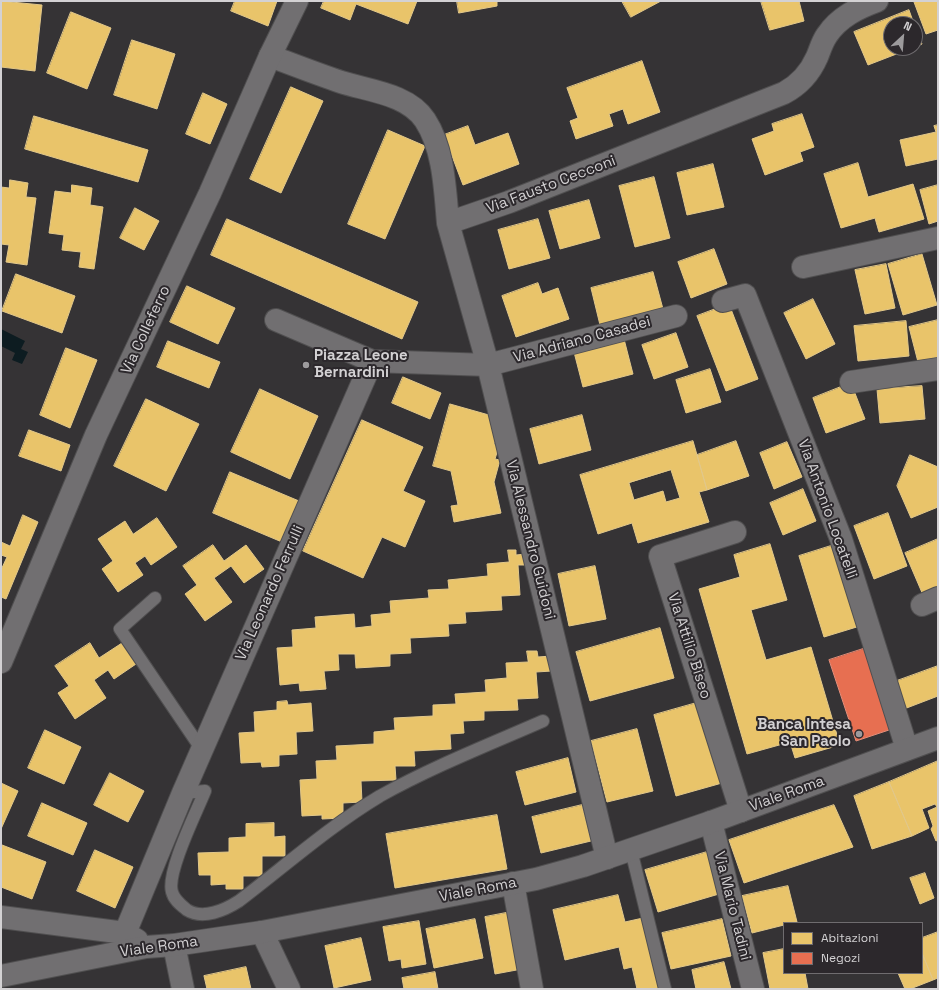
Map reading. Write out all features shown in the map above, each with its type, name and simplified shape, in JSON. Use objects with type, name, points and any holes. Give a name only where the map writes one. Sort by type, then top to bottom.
[{"type":"street","name":"Via Colleferro","points":[[1,662],[96,435],[210,193],[270,56],[297,1]]},
{"type":"street","name":"Via Fausto Cecconi","points":[[448,223],[509,202],[779,96],[802,80],[814,62],[826,36],[843,18],[856,10],[877,1]]},
{"type":"street","points":[[270,56],[342,83],[392,97],[407,104],[419,113],[428,126],[438,150],[444,181],[448,223]]},
{"type":"street","name":"Via Alessandro Guidoni","points":[[448,223],[488,365],[606,858]]},
{"type":"street","points":[[803,267],[938,238]]},
{"type":"street","name":"Via Antonio Locatelli","points":[[723,301],[745,294],[841,539],[907,749]]},
{"type":"street","name":"Via Adriano Casadei","points":[[488,365],[676,316]]},
{"type":"street","points":[[276,320],[372,361],[488,365]]},
{"type":"street","name":"Via Leonardo Ferrulli","points":[[125,932],[183,792],[372,361]]},
{"type":"street","points":[[851,382],[938,369]]},
{"type":"street","name":"Via Attilio Biseo","points":[[734,532],[660,556],[741,811]]},
{"type":"street","name":"Viale Roma","points":[[1,976],[146,946],[174,945],[262,932],[513,883],[575,868],[711,822],[938,738]]},
{"type":"street","name":"Via Mario Tadini","points":[[711,822],[753,989]]},
{"type":"street","points":[[513,883],[532,989]]},
{"type":"street","points":[[1,917],[125,932],[146,946]]},
{"type":"street","points":[[262,932],[289,989]]},
{"type":"street","points":[[174,945],[183,989]]},
{"type":"lane","points":[[155,598],[120,629],[202,750]]},
{"type":"lane","points":[[183,792],[205,791],[175,865],[171,879],[172,892],[178,903],[189,911],[203,914],[215,912],[227,908],[239,901],[347,817],[379,797],[409,781],[543,721]]},
{"type":"lane","points":[[630,850],[665,989]]},
{"type":"shaded area","points":[[1,329],[25,341],[21,349],[28,352],[22,364],[12,360],[15,353],[1,346]]},
{"type":"building: Abitazioni","points":[[1,1],[42,5],[35,71],[1,67]]},
{"type":"building: Abitazioni","points":[[235,1],[277,1],[268,26],[231,11]]},
{"type":"building: Abitazioni","points":[[324,1],[417,1],[408,24],[356,4],[350,20],[321,8]]},
{"type":"building: Abitazioni","points":[[457,1],[497,1],[497,6],[459,13]]},
{"type":"building: Abitazioni","points":[[622,1],[661,1],[631,17]]},
{"type":"building: Abitazioni","points":[[761,1],[799,1],[804,21],[770,30]]},
{"type":"building: Abitazioni","points":[[938,1],[938,30],[926,34],[923,26],[923,16],[919,16],[914,2]]},
{"type":"building: Abitazioni","points":[[909,10],[911,16],[894,16]]},
{"type":"building: Abitazioni","points":[[71,12],[111,28],[87,89],[47,73]]},
{"type":"building: Abitazioni","points":[[883,20],[883,56],[891,56],[868,65],[854,32]]},
{"type":"building: Abitazioni","points":[[132,40],[175,54],[157,109],[114,95]]},
{"type":"building: Abitazioni","points":[[642,61],[660,112],[628,124],[623,109],[609,114],[613,126],[576,139],[570,121],[578,118],[567,88]]},
{"type":"building: Abitazioni","points":[[291,87],[323,101],[281,193],[250,179]]},
{"type":"building: Abitazioni","points":[[203,93],[227,104],[210,144],[186,134]]},
{"type":"building: Abitazioni","points":[[802,114],[814,147],[800,152],[803,161],[765,175],[752,139],[774,131],[772,124]]},
{"type":"building: Abitazioni","points":[[34,116],[148,150],[138,182],[25,149]]},
{"type":"building: Abitazioni","points":[[938,125],[938,159],[906,166],[900,140],[936,132],[934,126]]},
{"type":"building: Abitazioni","points":[[468,126],[475,145],[508,133],[519,164],[463,185],[444,135]]},
{"type":"building: Abitazioni","points":[[388,130],[425,146],[385,239],[348,224]]},
{"type":"building: Abitazioni","points":[[858,163],[868,197],[913,184],[924,219],[879,232],[875,218],[841,228],[824,174]]},
{"type":"building: Abitazioni","points":[[713,164],[724,207],[687,215],[677,173]]},
{"type":"building: Abitazioni","points":[[654,177],[670,238],[635,247],[619,186]]},
{"type":"building: Abitazioni","points":[[10,180],[28,183],[26,197],[36,198],[27,265],[6,262],[9,245],[1,244],[1,187],[9,188]]},
{"type":"building: Abitazioni","points":[[72,185],[92,188],[90,205],[103,207],[94,269],[79,267],[81,252],[62,250],[64,235],[49,233],[55,191],[71,193]]},
{"type":"building: Abitazioni","points":[[938,185],[938,221],[929,224],[920,190]]},
{"type":"building: Abitazioni","points":[[589,200],[600,238],[560,249],[549,211]]},
{"type":"building: Abitazioni","points":[[135,208],[159,221],[144,250],[120,238]]},
{"type":"building: Abitazioni","points":[[227,219],[418,302],[402,339],[211,255]]},
{"type":"building: Abitazioni","points":[[538,219],[550,258],[509,269],[498,230]]},
{"type":"building: Abitazioni","points":[[714,249],[727,284],[691,298],[678,262]]},
{"type":"building: Abitazioni","points":[[922,254],[937,305],[903,315],[888,264]]},
{"type":"building: Abitazioni","points":[[886,264],[895,308],[865,314],[855,270]]},
{"type":"building: Abitazioni","points":[[653,272],[663,309],[600,325],[591,288]]},
{"type":"building: Abitazioni","points":[[16,274],[75,296],[62,333],[2,311]]},
{"type":"building: Abitazioni","points":[[538,283],[542,294],[558,288],[569,319],[516,337],[502,296]]},
{"type":"building: Abitazioni","points":[[187,286],[235,308],[218,344],[170,322]]},
{"type":"building: Abitazioni","points":[[813,299],[835,344],[806,359],[784,313]]},
{"type":"building: Abitazioni","points":[[729,304],[758,379],[726,391],[697,316]]},
{"type":"building: Abitazioni","points":[[938,320],[938,357],[918,362],[909,327]]},
{"type":"building: Abitazioni","points":[[906,321],[909,356],[858,361],[854,326]]},
{"type":"building: Abitazioni","points":[[676,333],[688,367],[654,379],[642,345]]},
{"type":"building: Abitazioni","points":[[624,339],[633,374],[583,387],[574,352]]},
{"type":"building: Abitazioni","points":[[168,341],[220,362],[209,388],[157,367]]},
{"type":"building: Abitazioni","points":[[66,348],[97,360],[70,428],[40,415]]},
{"type":"building: Abitazioni","points":[[710,369],[721,402],[686,413],[676,380]]},
{"type":"building: Abitazioni","points":[[403,377],[441,393],[430,419],[392,403]]},
{"type":"building: Abitazioni","points":[[851,383],[865,419],[826,433],[813,398]]},
{"type":"building: Abitazioni","points":[[922,386],[925,419],[880,423],[877,389]]},
{"type":"building: Abitazioni","points":[[260,389],[318,416],[290,479],[231,452]]},
{"type":"building: Abitazioni","points":[[146,399],[199,424],[166,491],[114,466]]},
{"type":"building: Abitazioni","points":[[450,404],[496,417],[498,428],[494,444],[499,446],[495,459],[500,460],[494,482],[501,513],[454,522],[451,506],[458,505],[451,471],[433,466]]},
{"type":"building: Abitazioni","points":[[582,415],[591,450],[539,464],[530,429]]},
{"type":"building: Abitazioni","points":[[362,420],[423,447],[403,491],[425,501],[405,547],[382,537],[363,578],[303,551]]},
{"type":"building: Abitazioni","points":[[29,430],[70,445],[61,471],[19,456]]},
{"type":"building: Abitazioni","points":[[693,441],[707,490],[699,492],[709,522],[638,543],[632,523],[598,534],[580,475]],"holes":[[[671,470],[680,498],[666,502],[663,491],[634,500],[629,483]]]},
{"type":"building: Abitazioni","points":[[736,441],[749,476],[707,490],[697,455]]},
{"type":"building: Abitazioni","points":[[787,442],[802,477],[774,489],[760,453]]},
{"type":"building: Abitazioni","points":[[910,455],[938,467],[938,507],[911,518],[897,486]]},
{"type":"building: Abitazioni","points":[[230,472],[299,501],[282,542],[213,513]]},
{"type":"building: Abitazioni","points":[[803,489],[816,521],[783,535],[770,503]]},
{"type":"building: Abitazioni","points":[[888,513],[907,566],[874,579],[854,526]]},
{"type":"building: Abitazioni","points":[[23,515],[38,522],[6,599],[1,597],[1,570],[7,557],[1,555],[1,542],[10,546]]},
{"type":"building: Abitazioni","points":[[157,518],[177,547],[151,565],[145,556],[135,563],[143,575],[118,592],[102,569],[113,561],[98,539],[125,521],[133,534]]},
{"type":"building: Abitazioni","points":[[938,539],[938,589],[923,595],[905,553]]},
{"type":"building: Abitazioni","points":[[770,544],[787,600],[751,610],[766,660],[811,647],[840,745],[795,758],[790,742],[747,754],[699,589],[740,577],[734,555]]},
{"type":"building: Abitazioni","points":[[213,545],[224,561],[246,545],[264,569],[244,583],[231,566],[214,578],[232,602],[205,621],[185,594],[197,585],[183,566]]},
{"type":"building: Abitazioni","points":[[834,545],[860,626],[824,637],[799,556]]},
{"type":"building: Abitazioni","points":[[508,550],[516,550],[516,555],[526,554],[526,565],[518,565],[520,595],[501,596],[502,610],[465,612],[466,623],[448,624],[449,636],[410,638],[411,653],[390,654],[390,666],[356,668],[355,654],[338,654],[339,670],[324,671],[326,689],[300,691],[299,683],[280,685],[277,648],[293,647],[292,630],[316,628],[315,617],[354,614],[355,628],[372,626],[371,615],[391,613],[390,601],[429,598],[428,590],[449,589],[448,580],[488,576],[487,564],[509,562]]},
{"type":"building: Abitazioni","points":[[595,566],[606,619],[569,626],[558,574]]},
{"type":"building: Abitazioni","points":[[660,628],[674,678],[590,701],[576,652]]},
{"type":"building: Abitazioni","points":[[90,643],[99,658],[122,643],[136,664],[114,679],[108,670],[94,680],[106,698],[75,719],[58,693],[69,686],[55,666]]},
{"type":"building: Abitazioni","points":[[527,651],[537,651],[538,657],[551,656],[552,671],[536,672],[538,698],[517,699],[518,710],[484,711],[484,720],[463,721],[464,733],[450,734],[451,749],[414,751],[415,766],[395,766],[396,780],[361,781],[362,802],[343,803],[343,818],[322,819],[322,815],[302,816],[300,780],[317,779],[316,761],[337,760],[336,746],[374,744],[374,732],[395,730],[394,718],[433,716],[433,705],[456,704],[455,694],[486,692],[485,680],[507,678],[506,663],[528,662]]},
{"type":"building: Abitazioni","points":[[938,666],[938,696],[904,709],[894,682]]},
{"type":"building: Abitazioni","points":[[287,701],[288,705],[311,703],[313,731],[296,732],[297,754],[279,755],[279,766],[262,767],[261,762],[241,763],[239,733],[255,732],[254,712],[277,710],[277,702]]},
{"type":"building: Abitazioni","points":[[700,702],[722,783],[676,796],[654,715]]},
{"type":"building: Abitazioni","points":[[637,729],[653,791],[607,802],[591,741]]},
{"type":"building: Abitazioni","points":[[45,730],[81,747],[64,784],[28,768]]},
{"type":"building: Abitazioni","points":[[568,758],[576,792],[525,805],[516,772]]},
{"type":"building: Abitazioni","points":[[938,761],[938,840],[936,841],[931,829],[933,826],[928,811],[937,807],[935,804],[922,809],[929,828],[912,836],[889,782]]},
{"type":"building: Abitazioni","points":[[110,773],[144,791],[128,822],[94,805]]},
{"type":"building: Abitazioni","points":[[889,782],[912,836],[872,849],[854,796]]},
{"type":"building: Abitazioni","points":[[1,783],[18,791],[1,829]]},
{"type":"building: Abitazioni","points":[[42,803],[87,823],[73,855],[28,836]]},
{"type":"building: Abitazioni","points":[[582,805],[591,841],[541,853],[532,817]]},
{"type":"building: Abitazioni","points":[[834,805],[853,847],[744,883],[729,840]]},
{"type":"building: Abitazioni","points":[[497,815],[507,869],[395,888],[386,834]]},
{"type":"building: Abitazioni","points":[[274,823],[274,837],[285,836],[285,856],[262,856],[262,876],[243,876],[243,889],[226,889],[226,884],[211,885],[211,875],[199,875],[198,853],[229,852],[229,838],[246,837],[246,824]]},
{"type":"building: Abitazioni","points":[[2,845],[46,862],[32,899],[1,887]]},
{"type":"building: Abitazioni","points":[[95,850],[133,867],[115,908],[77,891]]},
{"type":"building: Abitazioni","points":[[707,852],[719,894],[658,912],[645,870]]},
{"type":"building: Abitazioni","points":[[925,873],[934,898],[920,904],[910,878]]},
{"type":"building: Abitazioni","points":[[788,886],[797,922],[783,922],[783,925],[752,933],[742,896]]},
{"type":"building: Abitazioni","points":[[618,895],[625,922],[643,918],[660,989],[637,989],[632,967],[624,969],[619,947],[565,960],[553,910]]},
{"type":"building: Abitazioni","points":[[511,912],[522,969],[495,974],[485,917]]},
{"type":"building: Abitazioni","points":[[475,919],[483,958],[434,968],[426,929]]},
{"type":"building: Abitazioni","points":[[722,919],[731,956],[671,969],[662,933]]},
{"type":"building: Abitazioni","points":[[419,921],[426,964],[402,968],[401,959],[389,961],[383,927]]},
{"type":"building: Abitazioni","points":[[938,932],[938,978],[933,980],[923,955],[923,938]]},
{"type":"building: Abitazioni","points":[[361,938],[371,980],[334,988],[325,946]]},
{"type":"building: Abitazioni","points":[[783,949],[783,974],[805,974],[808,989],[770,989],[763,953]]},
{"type":"building: Abitazioni","points":[[923,955],[933,980],[910,989],[905,989],[898,974],[923,974]]},
{"type":"building: Abitazioni","points":[[724,962],[731,989],[696,989],[692,970]]},
{"type":"building: Abitazioni","points":[[246,967],[251,989],[207,989],[204,976]]},
{"type":"building: Abitazioni","points":[[435,972],[438,989],[404,989],[402,978]]},
{"type":"building: Negozi","points":[[866,648],[892,729],[856,741],[829,660]]},
{"type":"place","name":"Piazza Leone Bernardini","points":[[306,365]]},
{"type":"place","name":"Banca Intesa San Paolo","points":[[859,734]]}]
